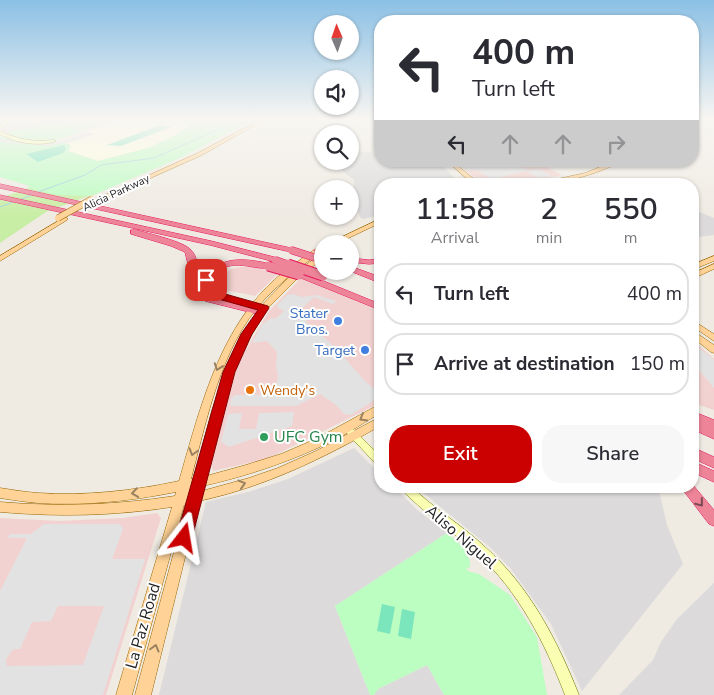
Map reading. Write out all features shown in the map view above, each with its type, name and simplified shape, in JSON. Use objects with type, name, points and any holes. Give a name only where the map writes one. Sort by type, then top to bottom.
[{"type":"highway","points":[[0,182],[26,193],[314,252]]},
{"type":"highway","points":[[0,186],[13,188]]},
{"type":"highway","points":[[0,197],[202,240],[304,276],[314,277]]},
{"type":"highway","points":[[72,213],[76,217],[212,248],[314,276]]},
{"type":"highway","points":[[117,227],[184,248],[192,256],[196,285],[200,292],[213,301],[257,309]]},
{"type":"highway","points":[[293,248],[314,257]]},
{"type":"highway","points":[[257,309],[215,294],[208,288],[206,280],[213,271],[230,264],[246,262],[271,264]]},
{"type":"highway","points":[[359,262],[374,262]]},
{"type":"highway","points":[[359,266],[374,272]]},
{"type":"highway","points":[[359,272],[374,278]]},
{"type":"highway","points":[[324,280],[374,304]]},
{"type":"highway","points":[[325,280],[374,298]]},
{"type":"highway","points":[[699,411],[714,417]]},
{"type":"highway","points":[[699,418],[714,425]]},
{"type":"highway","points":[[699,427],[714,434]]},
{"type":"highway","points":[[699,456],[714,463]]},
{"type":"highway","points":[[699,470],[714,477]]},
{"type":"highway","points":[[692,493],[714,520]]},
{"type":"main road","name":"Alicia Parkway","points":[[0,254],[94,200],[198,152]]},
{"type":"main road","points":[[192,156],[201,152]]},
{"type":"main road","name":"Alicia Parkway","points":[[94,200],[202,152]]},
{"type":"main road","points":[[450,167],[462,178]]},
{"type":"main road","points":[[457,167],[470,178]]},
{"type":"main road","points":[[565,178],[606,167]]},
{"type":"main road","points":[[580,178],[600,173],[613,167]]},
{"type":"main road","name":"Alicia Parkway","points":[[0,259],[61,219]]},
{"type":"main road","points":[[350,235],[374,224]]},
{"type":"main road","points":[[359,237],[374,230]]},
{"type":"main road","name":"La Paz Road","points":[[143,695],[186,494],[219,364],[232,338],[281,277],[314,257]]},
{"type":"main road","points":[[699,265],[714,258]]},
{"type":"main road","points":[[699,274],[714,266]]},
{"type":"main road","name":"La Paz Road","points":[[124,695],[186,494],[198,481],[229,372],[257,309]]},
{"type":"main road","points":[[699,327],[714,338]]},
{"type":"main road","points":[[699,338],[714,350]]},
{"type":"main road","points":[[0,507],[92,511],[234,487],[281,472],[351,432],[374,413]]},
{"type":"main road","points":[[198,481],[272,461],[374,423]]},
{"type":"main road","points":[[0,493],[56,498],[134,494],[186,494]]},
{"type":"main road","points":[[0,500],[37,502],[56,498]]},
{"type":"street","points":[[351,432],[374,456]]},
{"type":"street","name":"Aliso Niguel","points":[[411,493],[426,507],[482,551],[511,582],[537,619],[552,647],[572,695]]},
{"type":"shaded area","points":[[72,152],[131,152],[98,161]]},
{"type":"shaded area","points":[[359,152],[374,153],[374,167],[444,167],[454,178],[374,178],[374,216],[363,219],[359,214],[359,180],[354,180],[341,170],[359,170]]},
{"type":"shaded area","points":[[461,167],[547,167],[562,175],[545,178],[475,178]]},
{"type":"shaded area","points":[[462,167],[522,167],[528,170],[538,169],[552,176],[538,178],[526,171],[501,177],[503,178],[490,178],[476,170],[467,171]]},
{"type":"shaded area","points":[[699,212],[714,218],[714,235],[699,237]]},
{"type":"shaded area","points":[[255,267],[278,274],[255,296],[219,287],[219,281],[223,275],[231,269]]},
{"type":"shaded area","points":[[301,278],[374,308],[374,406],[267,459],[213,471],[211,464],[224,410],[239,361],[269,311]]},
{"type":"shaded area","points":[[293,294],[302,297],[316,295],[336,301],[333,304],[314,297],[299,311],[308,314],[306,322],[336,348],[374,389],[374,400],[351,415],[344,414],[336,405],[320,394],[296,406],[230,406],[231,399],[235,395],[262,395],[275,392],[278,376],[276,366],[277,352],[267,341],[252,343],[262,324],[272,318],[275,319],[284,311],[278,308],[277,305],[287,295]]},
{"type":"shaded area","points":[[699,345],[714,359],[714,410],[699,405]]},
{"type":"shaded area","points":[[699,348],[714,360],[714,388],[699,370]]},
{"type":"shaded area","points":[[294,412],[292,426],[229,447],[221,442],[228,414],[242,413],[239,429],[256,429],[259,413]]},
{"type":"shaded area","points":[[354,448],[374,468],[374,493],[400,493],[416,509],[447,533],[335,606],[370,695],[159,695],[206,502],[248,492],[288,479]]},
{"type":"shaded area","points":[[424,493],[660,493],[667,525],[683,564],[582,691],[551,624],[511,569],[491,548]]},
{"type":"shaded area","points":[[157,513],[161,518],[106,695],[0,695],[0,518],[60,521],[122,518]]},
{"type":"shaded area","points":[[44,524],[120,524],[123,529],[112,559],[145,559],[103,695],[0,695],[0,591],[27,538],[8,538],[10,534],[31,534]],"holes":[[[58,606],[104,606],[83,665],[7,666],[6,660],[14,649],[20,649],[32,622],[51,621]]]},
{"type":"shaded area","points":[[714,583],[714,695],[619,695],[653,660],[661,642],[677,619]]},
{"type":"shaded area","points":[[427,665],[444,695],[374,695],[378,689]]},
{"type":"green space","points":[[0,152],[72,152],[98,161],[131,152],[191,152],[91,196],[57,195],[27,188],[30,186],[0,177]]},
{"type":"green space","points":[[33,152],[63,152],[38,162],[26,154]]},
{"type":"green space","points":[[165,152],[185,152],[102,191],[46,212],[0,243],[0,198],[101,162]]},
{"type":"green space","points":[[447,533],[469,557],[470,567],[467,568],[468,571],[479,574],[510,595],[537,637],[547,695],[444,695],[427,665],[378,689],[374,695],[370,695],[335,606]]},
{"type":"green space","points":[[382,604],[395,607],[390,634],[377,631]]},
{"type":"green space","points":[[402,609],[415,612],[411,639],[398,636]]},
{"type":"waterway","points":[[38,192],[85,175],[101,165],[154,158],[167,152]]},
{"type":"waterway","points":[[19,200],[32,195]]},
{"type":"waterway","points":[[0,207],[13,202]]},
{"type":"place","name":"Stater Bros.","points":[[338,321]]},
{"type":"place","name":"Target","points":[[365,350]]},
{"type":"place","name":"Wendy's","points":[[250,390]]},
{"type":"place","name":"UFC Gym","points":[[264,437]]},
{"type":"route","points":[[184,538],[223,388],[237,352],[264,308],[220,297],[211,292],[206,286],[206,280]]}]
